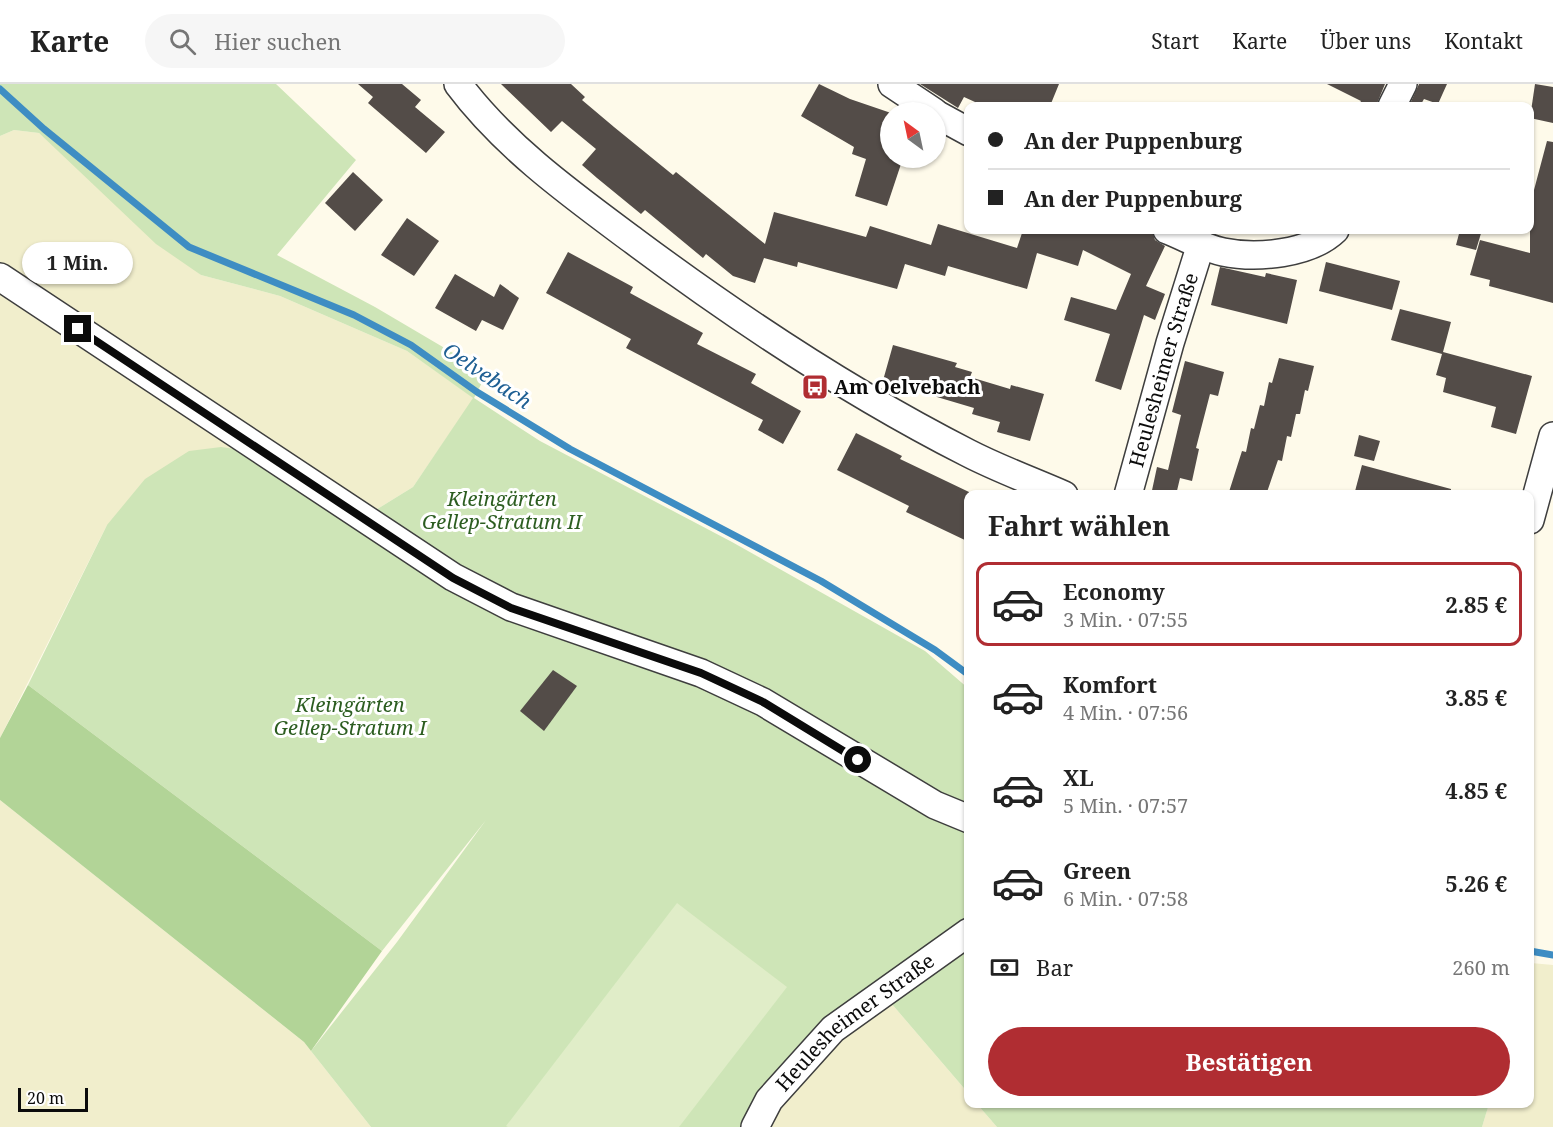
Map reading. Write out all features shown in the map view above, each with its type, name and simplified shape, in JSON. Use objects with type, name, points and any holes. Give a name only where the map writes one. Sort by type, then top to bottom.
[{"type":"street","points":[[458,84],[514,146],[584,203],[725,308],[844,384],[969,453],[1053,490]]},
{"type":"street","points":[[892,84],[919,102]]},
{"type":"street","points":[[1394,102],[1403,84]]},
{"type":"street","points":[[946,119],[964,129]]},
{"type":"street","points":[[1177,234],[1224,252],[1283,253],[1304,248],[1328,234]]},
{"type":"street","name":"Heulesheimer Straße","points":[[1129,490],[1170,343],[1201,244]]},
{"type":"street","points":[[0,277],[453,578],[511,608],[711,678],[763,702],[934,805],[964,817]]},
{"type":"street","points":[[1534,505],[1553,436]]},
{"type":"street","name":"Heulesheimer Straße","points":[[754,1127],[770,1100],[833,1029],[964,936]]},
{"type":"shaded area","points":[[14,130],[39,133],[201,275],[280,296],[407,351],[474,398],[413,487],[366,516],[107,525],[0,738],[0,136]]},
{"type":"shaded area","points":[[0,800],[304,1042],[371,1127],[0,1127]]},
{"type":"shaded area","points":[[1534,963],[1553,965],[1553,1127],[1482,1127],[1488,1108],[1534,1108]]},
{"type":"shaded area","points":[[879,989],[964,1088],[964,1108],[980,1108],[997,1127],[743,1127],[758,1100],[807,1037]]},
{"type":"green space","points":[[0,84],[276,84],[356,160],[277,255],[375,307],[487,373],[474,398],[540,441],[732,542],[925,651],[964,685],[964,1088],[879,989],[807,1037],[758,1100],[743,1127],[371,1127],[311,1051],[397,942],[486,820],[382,951],[28,685],[107,525],[145,479],[189,451],[221,447],[250,451],[519,605],[366,516],[413,487],[473,398],[407,351],[280,296],[201,275],[156,244],[39,133],[14,130],[0,136]]},
{"type":"green space","points":[[28,685],[382,951],[311,1051],[304,1042],[0,800],[0,738]]},
{"type":"green space","points":[[677,903],[787,987],[679,1127],[506,1126]]},
{"type":"green space","points":[[980,1108],[1488,1108],[1482,1127],[997,1127]]},
{"type":"building","points":[[358,84],[402,84],[421,100],[415,107],[445,132],[426,153],[368,103],[373,97]]},
{"type":"building","points":[[501,84],[571,84],[585,97],[582,100],[614,127],[673,175],[676,172],[765,244],[774,212],[866,237],[870,226],[931,245],[938,224],[964,232],[964,234],[1017,248],[1022,234],[1153,234],[1155,240],[1165,246],[1146,286],[1165,294],[1155,320],[1144,315],[1121,390],[1095,381],[1110,334],[1064,320],[1071,297],[1116,310],[1131,274],[1083,250],[1078,266],[1037,253],[1027,289],[948,266],[945,276],[905,264],[897,289],[798,262],[797,267],[764,258],[755,283],[733,276],[706,254],[703,258],[645,210],[641,214],[582,165],[596,149],[562,121],[551,132]]},
{"type":"building","points":[[819,84],[850,99],[880,109],[880,168],[900,168],[887,206],[855,196],[866,159],[852,154],[854,147],[801,116]]},
{"type":"building","points":[[920,84],[1059,84],[1052,102],[975,102],[964,97],[958,108]]},
{"type":"building","points":[[1327,84],[1385,84],[1378,102],[1361,101]]},
{"type":"building","points":[[1419,84],[1447,84],[1439,102],[1424,99],[1422,102],[1411,102]]},
{"type":"building","points":[[1535,84],[1553,87],[1553,123],[1534,119],[1532,102]]},
{"type":"building","points":[[1547,141],[1553,142],[1553,303],[1489,286],[1490,280],[1470,275],[1480,240],[1530,253],[1530,234],[1534,234],[1534,190]]},
{"type":"building","points":[[353,172],[383,200],[355,231],[325,203]]},
{"type":"building","points":[[407,218],[439,241],[414,276],[381,255]]},
{"type":"building","points":[[1459,234],[1481,234],[1476,250],[1456,245]]},
{"type":"building","points":[[568,252],[633,287],[630,293],[703,333],[697,344],[756,374],[751,383],[801,411],[783,444],[758,430],[763,420],[626,348],[631,339],[546,293]]},
{"type":"building","points":[[1326,262],[1400,281],[1392,310],[1319,291]]},
{"type":"building","points":[[1220,267],[1265,277],[1266,273],[1297,280],[1287,324],[1211,305]]},
{"type":"building","points":[[455,274],[494,297],[500,284],[519,298],[503,330],[482,320],[476,331],[435,308]]},
{"type":"building","points":[[1400,309],[1451,322],[1443,352],[1532,376],[1516,434],[1491,427],[1496,407],[1443,392],[1446,378],[1436,375],[1442,354],[1391,340]]},
{"type":"building","points":[[893,345],[957,363],[955,367],[972,372],[970,377],[1010,389],[1011,385],[1044,394],[1030,441],[997,432],[1000,422],[972,414],[974,408],[900,386],[899,389],[882,384]]},
{"type":"building","points":[[1279,358],[1314,366],[1308,391],[1305,390],[1300,414],[1296,414],[1291,437],[1287,436],[1282,461],[1278,460],[1268,490],[1230,490],[1242,451],[1246,452],[1251,428],[1254,429],[1260,405],[1264,406],[1269,382],[1272,383]]},
{"type":"building","points":[[1185,361],[1224,372],[1218,396],[1210,394],[1196,448],[1199,449],[1192,481],[1180,478],[1177,490],[1152,490],[1157,467],[1168,470],[1181,415],[1172,412]]},
{"type":"building","points":[[856,433],[902,456],[900,459],[965,490],[964,540],[906,512],[909,506],[837,470]]},
{"type":"building","points":[[1359,435],[1380,441],[1374,461],[1354,456]]},
{"type":"building","points":[[1362,465],[1451,489],[1451,490],[1355,490]]},
{"type":"building","points":[[553,670],[577,686],[544,731],[520,711]]},
{"type":"waterway","name":"Oelvebach","points":[[0,89],[44,129],[189,247],[354,315],[411,345],[477,392],[570,449],[821,581],[935,650],[964,671]]},
{"type":"waterway","name":"Oelvebach","points":[[1534,952],[1553,955]]},
{"type":"place","name":"Am Oelvebach","points":[[815,387]]},
{"type":"route","points":[[78,329],[453,578],[511,608],[701,673],[763,702],[858,760]]},
{"type":"park label","name":"Kleingärten Gellep-Stratum II","points":[[502,510]]},
{"type":"park label","name":"Kleingärten Gellep-Stratum I","points":[[350,716]]}]
